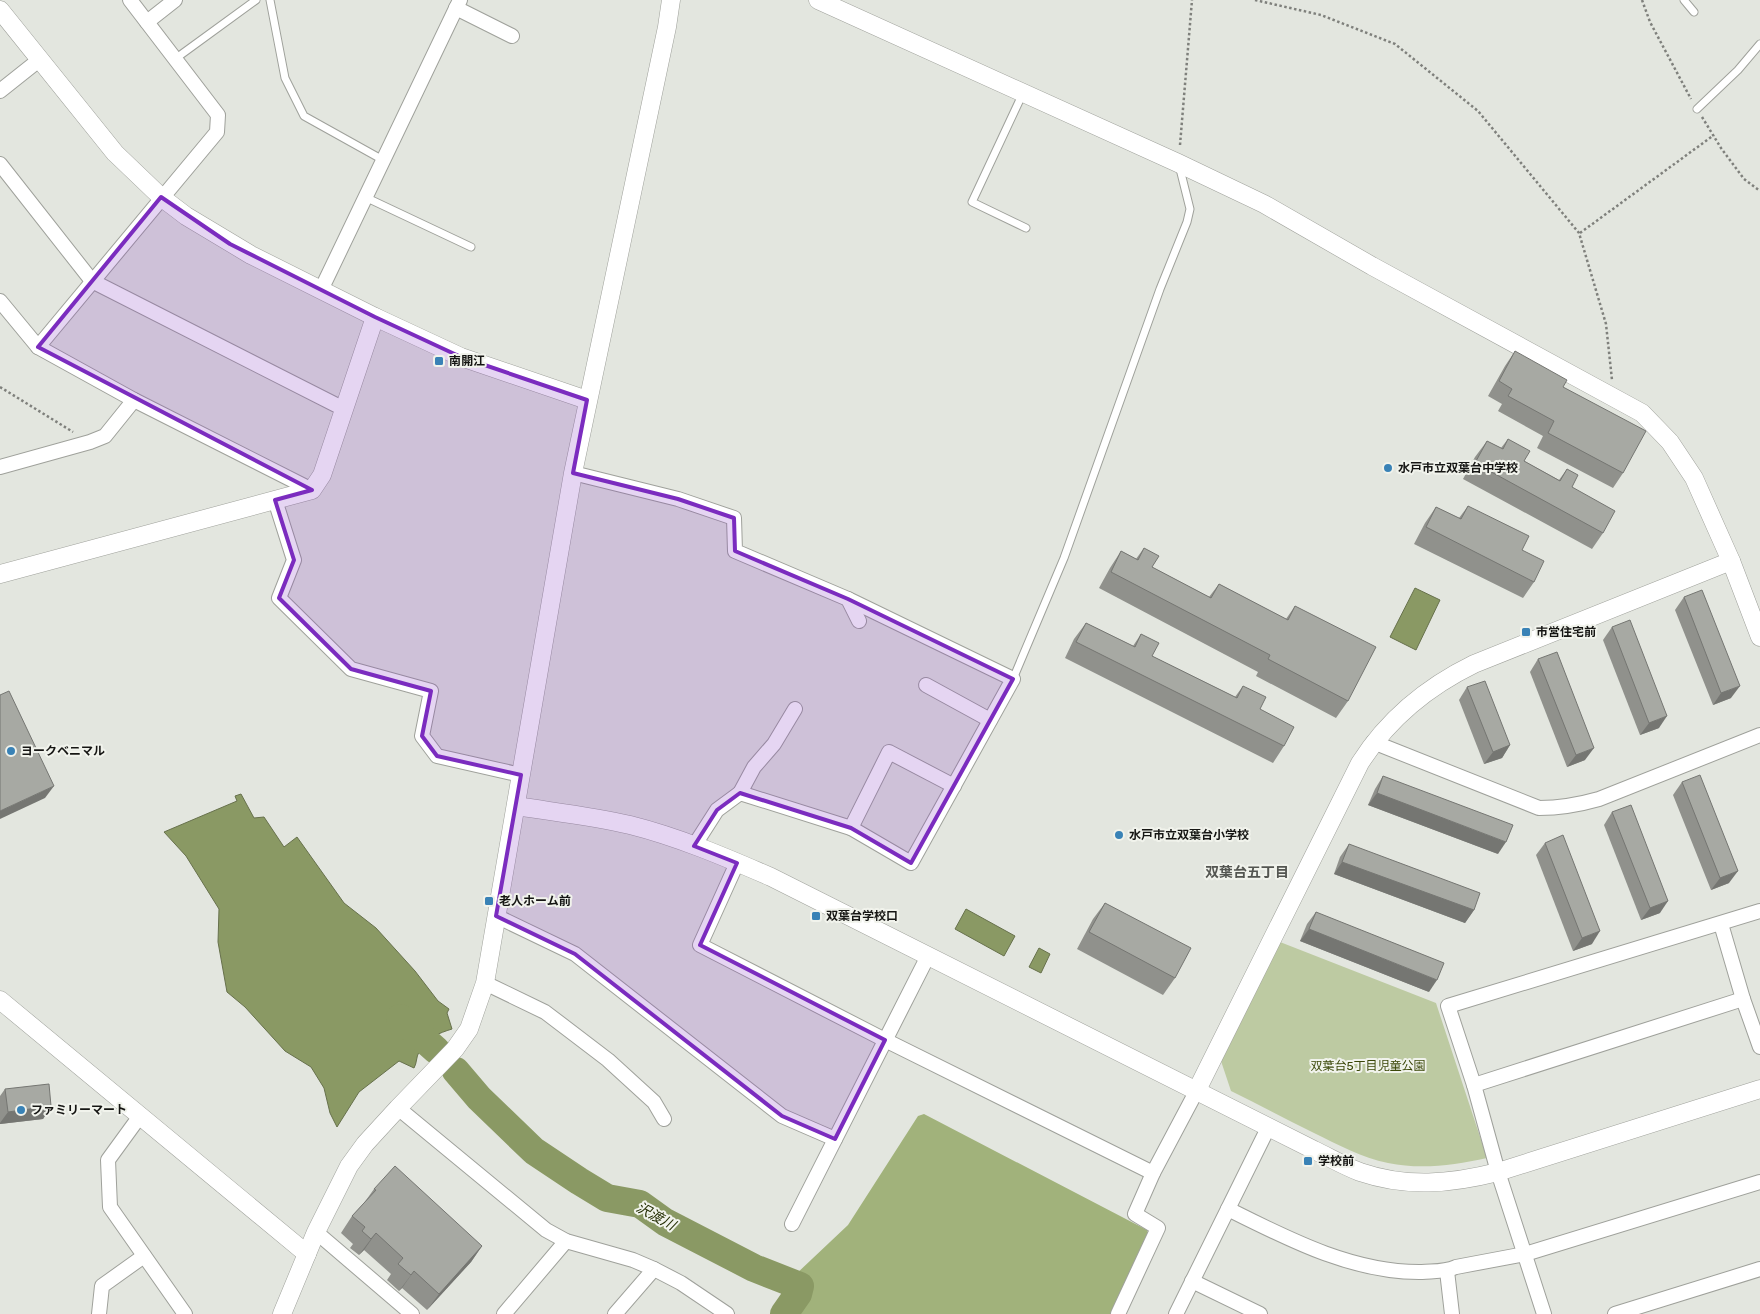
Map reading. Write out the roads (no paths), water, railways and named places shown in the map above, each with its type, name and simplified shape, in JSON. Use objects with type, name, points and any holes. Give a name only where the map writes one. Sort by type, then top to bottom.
[{"type":"street","points":[[38,347],[217,132],[218,115],[130,0]]},
{"type":"street","points":[[147,22],[175,0]]},
{"type":"street","points":[[282,1314],[316,1232],[349,1166],[365,1144],[455,1049],[468,1028],[485,983],[573,473],[667,27],[671,0]]},
{"type":"street","points":[[818,0],[1178,163],[1264,204],[1372,266],[1642,414],[1670,442],[1694,478],[1760,637]]},
{"type":"street","points":[[321,290],[458,4],[512,36]]},
{"type":"street","points":[[0,10],[110,147],[161,197],[186,216],[230,244],[374,317],[461,357],[587,400]]},
{"type":"street","points":[[0,91],[39,60]]},
{"type":"street","points":[[0,164],[92,281],[344,409]]},
{"type":"street","points":[[0,301],[38,347],[134,400],[312,490]]},
{"type":"street","points":[[0,574],[312,490],[322,475],[374,317]]},
{"type":"street","points":[[0,467],[90,442],[105,436],[134,400]]},
{"type":"street","points":[[573,473],[678,498],[734,518],[734,551],[848,599],[1013,679],[911,863],[851,828],[740,793]]},
{"type":"street","points":[[275,500],[294,560],[279,598],[351,669],[431,691],[422,736],[437,756],[521,775]]},
{"type":"street","points":[[1118,1314],[1158,1228],[1135,1214],[1153,1173],[1196,1092],[1348,786],[1373,742],[1406,708],[1448,677],[1474,664],[1730,561]]},
{"type":"street","points":[[848,599],[858,621]]},
{"type":"street","points":[[926,685],[990,720]]},
{"type":"street","points":[[694,846],[717,810],[740,793],[754,767],[774,744],[795,710]]},
{"type":"street","points":[[1373,742],[1539,808],[1558,808],[1580,805],[1599,799],[1760,735]]},
{"type":"street","points":[[851,828],[889,752],[954,786]]},
{"type":"street","points":[[516,806],[631,826],[694,846],[770,877],[1268,1128],[1359,1172],[1396,1181],[1432,1183],[1466,1180],[1498,1172],[1760,1089]]},
{"type":"street","points":[[737,863],[700,945],[1153,1173]]},
{"type":"street","points":[[1544,1314],[1498,1172],[1474,1086],[1448,1006],[1760,911]]},
{"type":"street","points":[[496,916],[575,954],[782,1116],[835,1139]]},
{"type":"street","points":[[1721,924],[1760,1047]]},
{"type":"street","points":[[792,1224],[928,956]]},
{"type":"street","points":[[485,983],[545,1012],[608,1060],[654,1102],[664,1118]]},
{"type":"street","points":[[1474,1086],[1743,998]]},
{"type":"street","points":[[0,1000],[307,1254]]},
{"type":"street","points":[[398,1108],[546,1230],[566,1241],[633,1260],[654,1269],[681,1283],[726,1314]]},
{"type":"street","points":[[140,1116],[108,1160],[110,1207],[184,1314]]},
{"type":"street","points":[[1176,1314],[1268,1128]]},
{"type":"street","points":[[1228,1210],[1297,1243],[1356,1264],[1406,1272],[1447,1271],[1456,1267],[1526,1254],[1760,1182]]},
{"type":"street","points":[[316,1232],[412,1314]]},
{"type":"street","points":[[504,1314],[566,1241]]},
{"type":"street","points":[[99,1314],[102,1286],[144,1256]]},
{"type":"street","points":[[615,1314],[654,1269]]},
{"type":"street","points":[[1615,1314],[1760,1269]]},
{"type":"street","points":[[1447,1271],[1452,1314]]},
{"type":"street","points":[[1192,1281],[1260,1314]]},
{"type":"lane","points":[[175,59],[256,0]]},
{"type":"lane","points":[[270,0],[285,78],[304,116],[383,160]]},
{"type":"lane","points":[[1684,0],[1694,12]]},
{"type":"lane","points":[[1697,109],[1738,70],[1760,44]]},
{"type":"lane","points":[[1023,93],[972,202],[1026,228]]},
{"type":"lane","points":[[1013,679],[1064,558],[1160,289],[1187,222],[1190,209],[1178,163]]},
{"type":"lane","points":[[365,197],[471,247]]},
{"type":"waterway","name":"沢渡川","points":[[400,1018],[436,1050]]},
{"type":"waterway","name":"沢渡川","points":[[456,1071],[479,1098],[534,1151],[579,1181],[607,1198],[640,1204],[665,1222],[754,1268],[800,1286],[798,1294],[784,1314]]},
{"type":"place","name":"南開江","points":[[439,361]]},
{"type":"place","name":"水戸市立双葉台中学校","points":[[1388,468]]},
{"type":"place","name":"市営住宅前","points":[[1526,632]]},
{"type":"place","name":"ヨークベニマル","points":[[11,751]]},
{"type":"place","name":"水戸市立双葉台小学校","points":[[1119,835]]},
{"type":"place","name":"老人ホーム前","points":[[489,901]]},
{"type":"place","name":"双葉台学校口","points":[[816,916]]},
{"type":"place","name":"ファミリーマート","points":[[21,1110]]},
{"type":"place","name":"学校前","points":[[1308,1161]]},
{"type":"district","name":"双葉台五丁目","points":[[1247,872]]},
{"type":"park label","name":"双葉台5丁目児童公園","points":[[1368,1066]]}]
